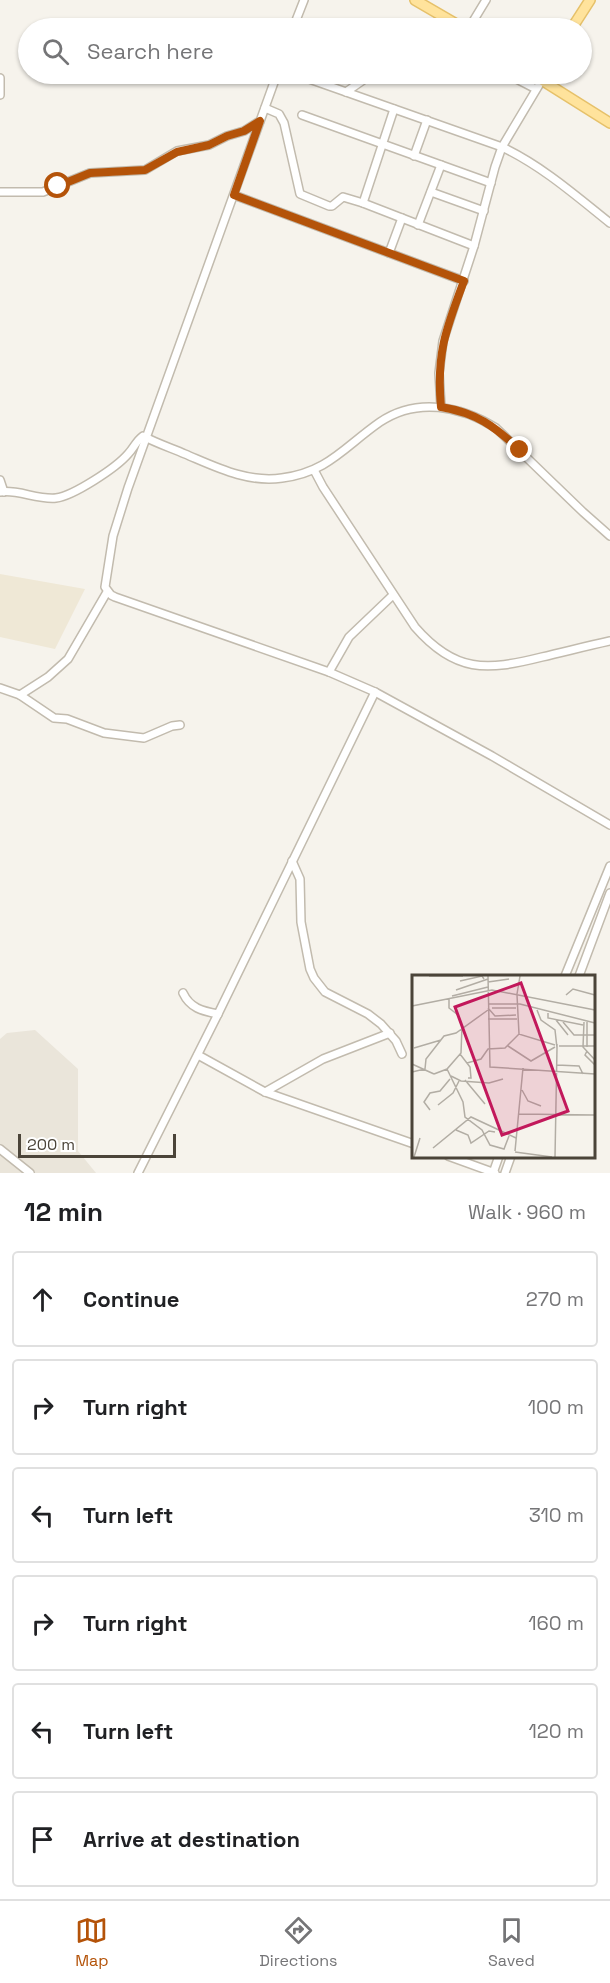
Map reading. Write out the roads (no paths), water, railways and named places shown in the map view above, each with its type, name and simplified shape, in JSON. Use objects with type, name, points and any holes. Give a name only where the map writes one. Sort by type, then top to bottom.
[{"type":"main road","points":[[415,0],[446,18]]},
{"type":"main road","points":[[578,18],[590,0]]},
{"type":"main road","points":[[554,84],[610,123]]},
{"type":"street","points":[[297,18],[304,0]]},
{"type":"street","points":[[475,18],[486,0]]},
{"type":"street","points":[[0,78],[0,95]]},
{"type":"street","points":[[273,84],[113,536],[104,582],[107,592],[115,597],[329,672],[375,692],[492,756],[610,825]]},
{"type":"street","points":[[323,84],[502,147],[533,163],[610,223]]},
{"type":"street","points":[[346,92],[358,84]]},
{"type":"street","points":[[527,84],[537,89]]},
{"type":"street","points":[[441,407],[440,357],[502,147],[540,84]]},
{"type":"street","points":[[265,108],[279,114],[284,123],[300,194],[329,206],[343,197],[474,246]]},
{"type":"street","points":[[363,203],[394,109]]},
{"type":"street","points":[[302,115],[491,183]]},
{"type":"street","points":[[414,156],[427,120]]},
{"type":"street","points":[[0,192],[43,192],[90,173],[145,170],[177,152],[209,145],[244,131],[260,121]]},
{"type":"street","points":[[418,225],[441,165]]},
{"type":"street","points":[[431,192],[484,211]]},
{"type":"street","points":[[234,195],[464,281]]},
{"type":"street","points":[[389,253],[402,218]]},
{"type":"street","points":[[0,480],[2,492],[56,498],[108,472],[129,453],[142,436],[228,472],[245,477],[280,478],[314,470],[336,458],[381,421],[410,410],[441,407],[461,410],[496,428],[610,536]]},
{"type":"street","points":[[314,470],[415,627],[443,654],[477,666],[494,667],[512,665],[610,641]]},
{"type":"street","points":[[20,695],[48,677],[68,659],[107,592]]},
{"type":"street","points":[[329,672],[350,637],[393,595]]},
{"type":"street","points":[[0,688],[20,695],[54,718],[67,719],[104,733],[144,738],[180,725]]},
{"type":"street","points":[[138,1173],[375,692]]},
{"type":"street","points":[[292,861],[300,879],[301,922],[310,969],[314,978],[325,992],[368,1014],[390,1033],[402,1054]]},
{"type":"street","points":[[565,975],[610,866]]},
{"type":"street","points":[[579,975],[610,893]]},
{"type":"street","points":[[183,993],[192,1006],[218,1014]]},
{"type":"street","points":[[265,1092],[323,1059],[390,1033]]},
{"type":"street","points":[[198,1055],[265,1092],[412,1143]]},
{"type":"street","points":[[0,1149],[30,1173]]},
{"type":"street","points":[[453,1158],[494,1173],[498,1158]]},
{"type":"street","points":[[505,1173],[510,1158]]}]
